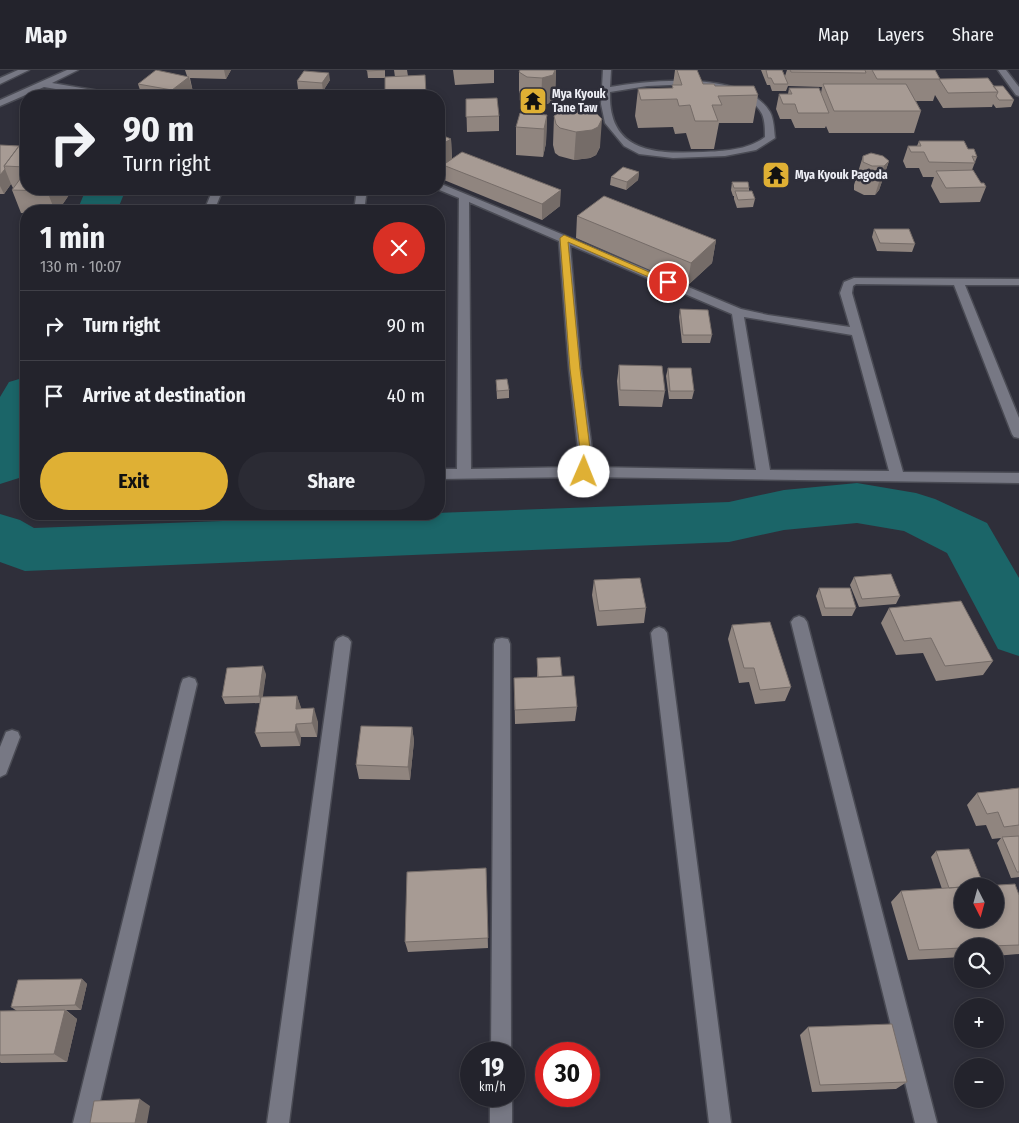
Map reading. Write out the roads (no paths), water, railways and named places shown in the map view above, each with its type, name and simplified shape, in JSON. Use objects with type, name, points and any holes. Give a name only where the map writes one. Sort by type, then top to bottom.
[{"type":"street","points":[[0,81],[25,70]]},
{"type":"street","points":[[26,90],[74,70]]},
{"type":"street","points":[[606,90],[661,80],[684,79],[712,80],[734,86],[752,95],[766,113],[770,138],[750,149],[687,156],[655,154],[633,148],[610,124],[606,106],[606,90],[607,70]]},
{"type":"street","points":[[1002,70],[1019,93]]},
{"type":"street","points":[[43,84],[77,90]]},
{"type":"street","points":[[4,98],[20,92]]},
{"type":"street","points":[[445,189],[737,312],[768,319],[856,332]]},
{"type":"street","points":[[464,197],[464,474]]},
{"type":"street","points":[[564,238],[575,369],[585,449],[584,472]]},
{"type":"street","points":[[897,476],[846,293],[848,284],[854,281],[1019,282]]},
{"type":"street","points":[[958,281],[1019,434]]},
{"type":"street","points":[[737,312],[764,475]]},
{"type":"street","points":[[445,474],[584,472],[1019,478]]},
{"type":"street","points":[[799,622],[926,1123]]},
{"type":"street","points":[[659,633],[720,1123]]},
{"type":"street","points":[[278,1123],[343,642]]},
{"type":"street","points":[[501,1042],[502,644]]},
{"type":"street","points":[[84,1123],[189,684]]},
{"type":"street","points":[[0,769],[12,737]]},
{"type":"street","points":[[501,1107],[501,1123]]},
{"type":"waterway","points":[[99,205],[104,195]]},
{"type":"waterway","points":[[0,465],[20,410]]},
{"type":"waterway","points":[[0,535],[25,550],[729,522],[784,510],[857,503],[916,513],[967,538],[1019,632]]},
{"type":"place","name":"Mya Kyouk Tane Taw","points":[[533,101]]},
{"type":"place","name":"Mya Kyouk Pagoda","points":[[776,175]]}]
